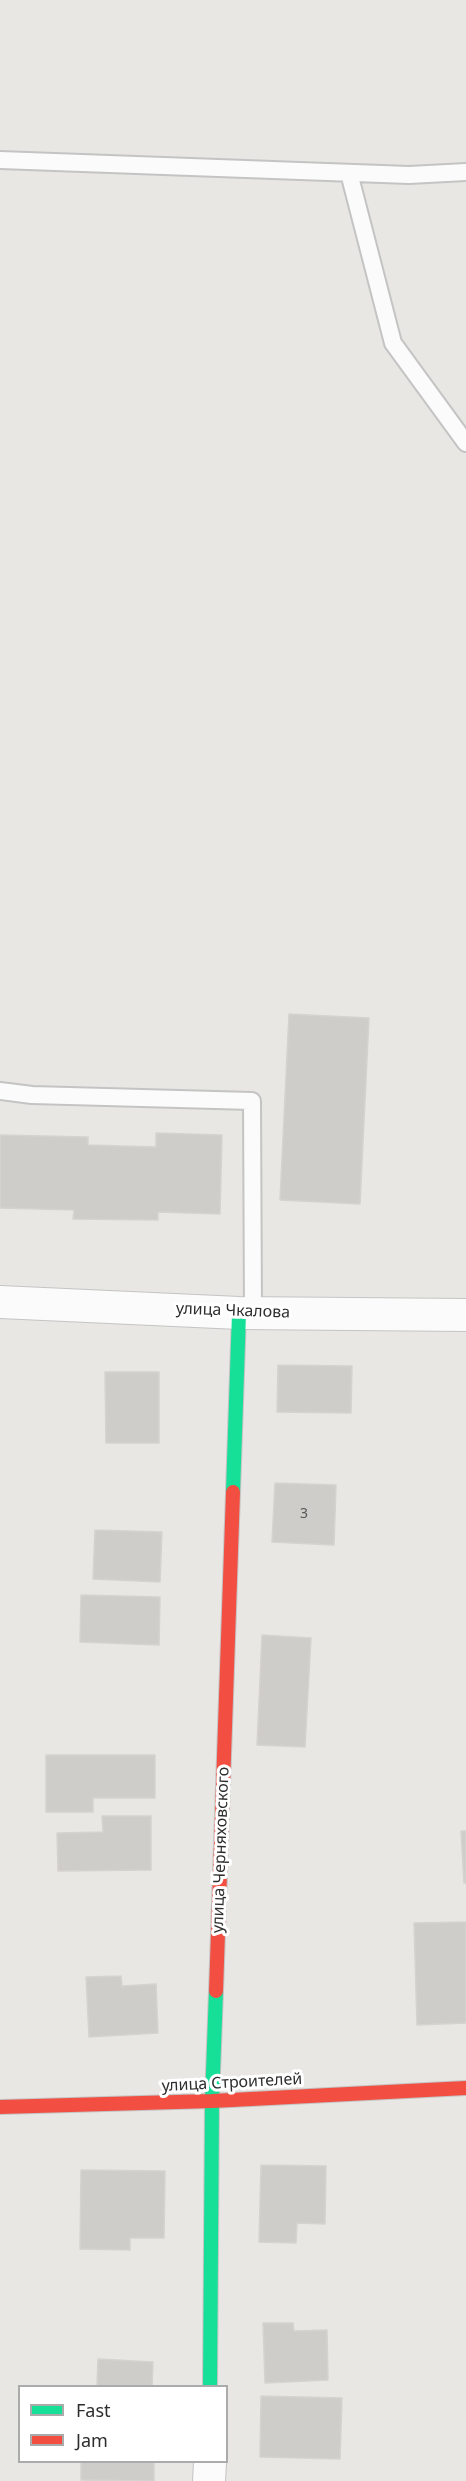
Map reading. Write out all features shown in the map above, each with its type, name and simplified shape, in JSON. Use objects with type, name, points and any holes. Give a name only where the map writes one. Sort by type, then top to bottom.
[{"type":"street","name":"улица Чкалова","points":[[0,1302],[246,1313],[466,1315]]},
{"type":"street","name":"улица Черняховского","points":[[210,2385],[212,2102],[246,1313]]},
{"type":"street","name":"улица Строителей","points":[[0,2107],[212,2102],[466,2088]]},
{"type":"street","points":[[209,2481],[210,2463]]},
{"type":"lane","points":[[0,160],[409,175],[466,172]]},
{"type":"lane","points":[[349,172],[393,343],[466,443]]},
{"type":"lane","points":[[0,1091],[32,1095],[252,1101],[246,1313]]},
{"type":"building","points":[[289,1014],[369,1018],[360,1204],[280,1200]]},
{"type":"building","points":[[156,1133],[222,1135],[220,1214],[158,1212],[158,1220],[73,1219],[74,1210],[0,1208],[0,1135],[88,1137],[88,1145],[156,1147]]},
{"type":"building","points":[[278,1365],[352,1366],[351,1413],[277,1412]]},
{"type":"building","points":[[105,1372],[159,1372],[159,1443],[106,1443]]},
{"type":"building","points":[[275,1483],[336,1485],[334,1545],[272,1542]]},
{"type":"building","points":[[95,1530],[162,1532],[160,1582],[93,1579]]},
{"type":"building","points":[[81,1595],[160,1597],[159,1645],[80,1642]]},
{"type":"building","points":[[262,1635],[311,1638],[305,1747],[257,1745]]},
{"type":"building","points":[[46,1755],[155,1755],[155,1798],[93,1798],[93,1812],[46,1812]]},
{"type":"building","points":[[102,1816],[151,1816],[151,1870],[58,1871],[57,1833],[103,1832]]},
{"type":"building","points":[[461,1831],[466,1831],[466,1883],[464,1883]]},
{"type":"building","points":[[466,1922],[466,2023],[417,2025],[414,1923]]},
{"type":"building","points":[[121,1976],[122,1986],[156,1984],[158,2033],[89,2037],[86,1977]]},
{"type":"building","points":[[261,2165],[326,2166],[325,2224],[297,2223],[296,2243],[259,2242]]},
{"type":"building","points":[[81,2170],[165,2171],[164,2238],[130,2238],[130,2250],[80,2249]]},
{"type":"building","points":[[263,2323],[293,2323],[294,2331],[327,2330],[328,2380],[265,2383]]},
{"type":"building","points":[[98,2359],[153,2362],[152,2385],[97,2385]]},
{"type":"building","points":[[261,2396],[342,2398],[340,2459],[260,2457]]},
{"type":"building","points":[[81,2463],[154,2463],[154,2481],[81,2480]]},
{"type":"traffic: fast","points":[[233,1492],[239,1313]]},
{"type":"traffic: fast","points":[[210,2385],[212,2101],[216,1991]]},
{"type":"traffic: jam","points":[[216,1991],[233,1492]]},
{"type":"traffic: jam","points":[[0,2107],[212,2101],[466,2088]]}]
